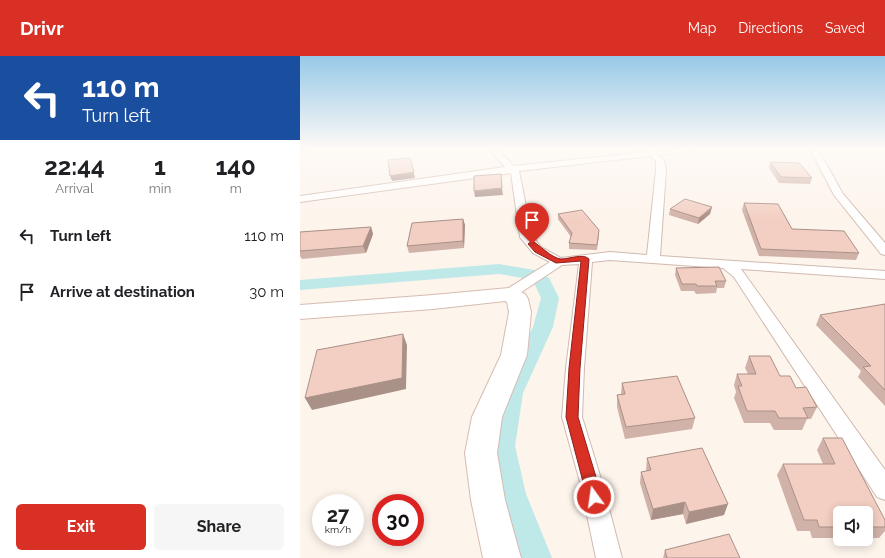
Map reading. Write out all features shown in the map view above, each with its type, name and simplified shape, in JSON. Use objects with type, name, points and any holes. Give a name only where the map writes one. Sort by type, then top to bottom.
[{"type":"street","points":[[300,199],[488,172]]},
{"type":"street","points":[[515,172],[526,237],[537,250],[559,262]]},
{"type":"street","points":[[653,259],[662,172]]},
{"type":"street","points":[[827,172],[839,195],[885,252]]},
{"type":"street","points":[[300,312],[433,302],[526,283],[559,262],[610,256],[885,275]]},
{"type":"street","points":[[586,259],[575,368],[572,417],[591,482],[609,558]]},
{"type":"street","points":[[727,264],[739,274],[885,488]]},
{"type":"street","points":[[502,558],[488,500],[481,453],[487,417],[514,355],[520,312],[517,299],[526,283]]},
{"type":"building","points":[[390,172],[411,172],[390,176]]},
{"type":"building","points":[[778,172],[807,172],[812,178],[781,177]]},
{"type":"building","points":[[501,174],[502,188],[474,191],[474,176]]},
{"type":"building","points":[[685,199],[712,207],[699,218],[670,209]]},
{"type":"building","points":[[744,203],[778,204],[792,229],[844,231],[859,253],[761,249]]},
{"type":"building","points":[[582,210],[599,230],[597,245],[569,243],[572,233],[558,214]]},
{"type":"building","points":[[463,219],[463,241],[407,246],[412,223]]},
{"type":"building","points":[[371,227],[363,246],[300,251],[300,232]]},
{"type":"building","points":[[719,267],[726,281],[715,281],[717,286],[682,284],[676,268]]},
{"type":"building","points":[[885,304],[885,390],[863,367],[871,366],[820,315]]},
{"type":"building","points":[[403,334],[402,378],[305,398],[317,350]]},
{"type":"building","points":[[749,356],[770,356],[780,376],[790,376],[796,388],[806,387],[817,407],[803,408],[808,418],[779,418],[775,411],[747,411],[738,386],[742,386],[737,374],[756,374]]},
{"type":"building","points":[[677,376],[695,418],[626,427],[617,395],[625,394],[622,383]]},
{"type":"building","points":[[823,438],[842,438],[885,520],[885,527],[873,527],[873,506],[833,506],[833,527],[819,527],[817,520],[804,520],[783,464],[835,464]]},
{"type":"building","points":[[702,448],[728,504],[689,512],[685,502],[653,509],[641,472],[651,470],[647,458]]},
{"type":"building","points":[[729,534],[740,558],[667,558],[665,550]]},
{"type":"waterway","points":[[300,285],[499,269],[528,274],[543,282],[550,298],[543,327],[511,393],[502,446],[511,494],[536,558]]},
{"type":"route","points":[[532,244],[537,250],[559,262],[586,259],[575,368],[572,417],[594,497]]}]
